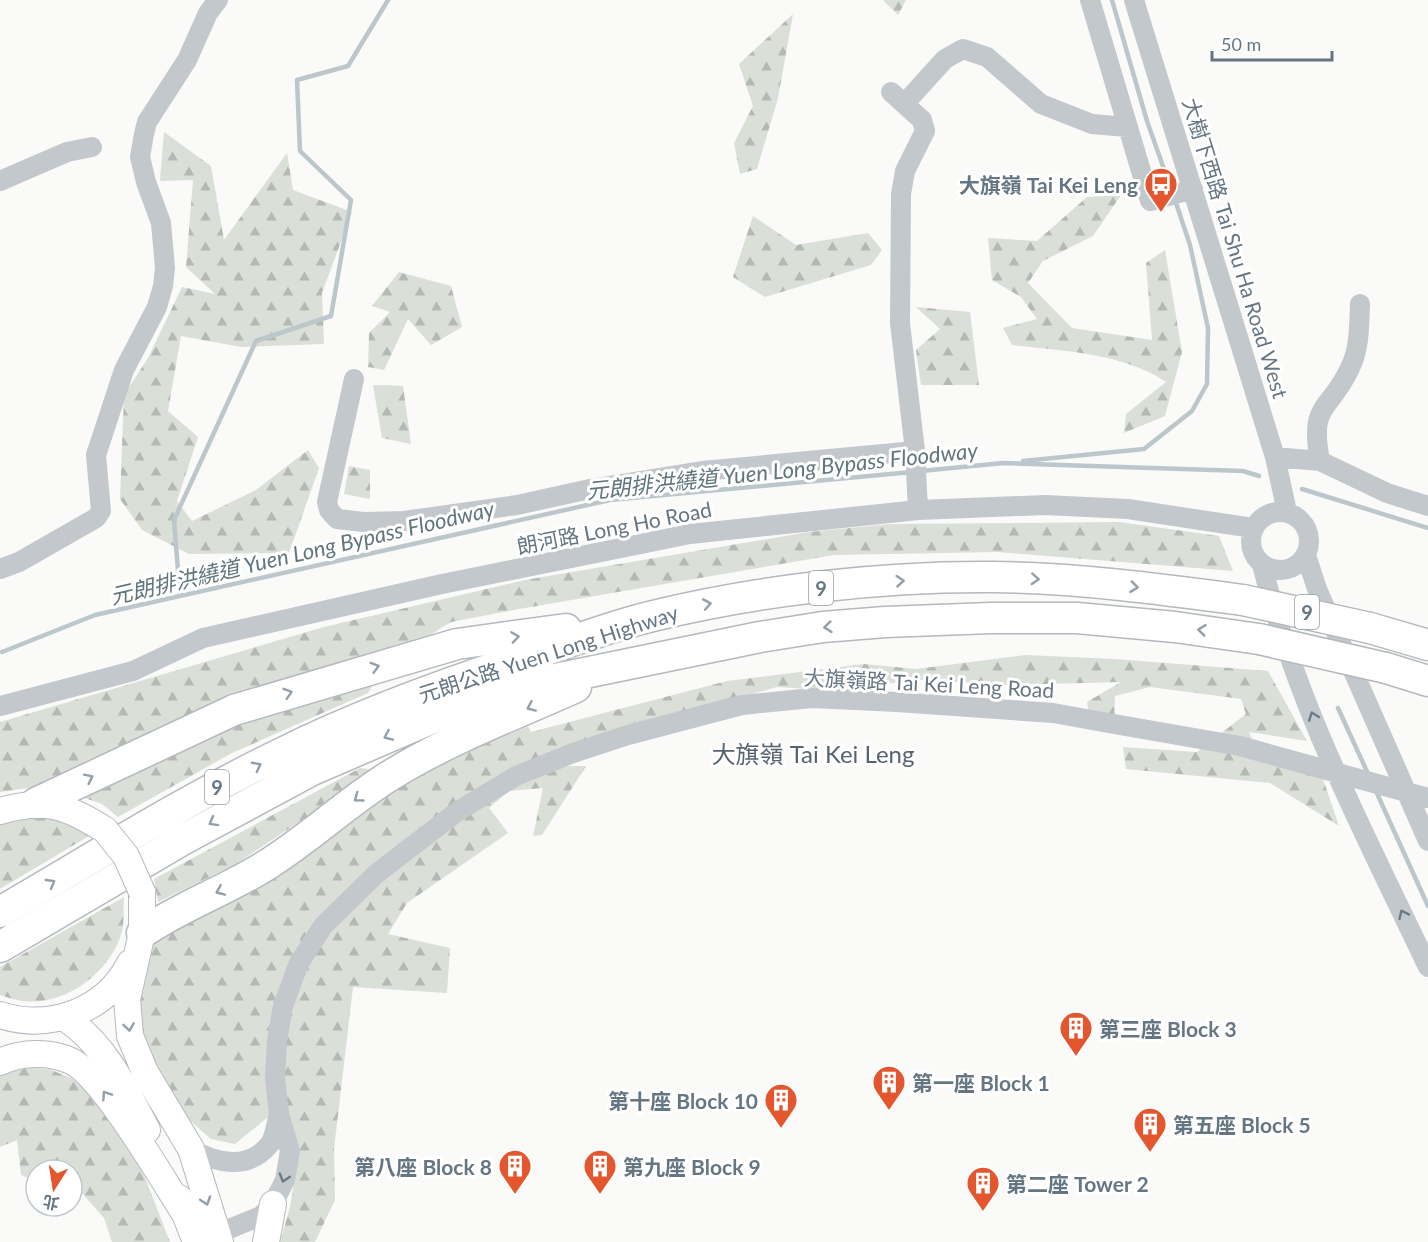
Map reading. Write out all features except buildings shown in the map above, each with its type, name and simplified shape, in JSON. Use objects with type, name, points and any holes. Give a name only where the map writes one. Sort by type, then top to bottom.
[{"type":"highway","name":"元朗公路 Yuen Long Highway","points":[[0,912],[216,788],[344,724],[446,684],[650,616],[701,605],[816,588],[938,578],[994,577],[1076,581],[1243,600],[1370,628],[1428,645]]},
{"type":"highway","points":[[36,803],[234,710],[330,680],[457,644],[650,616]]},
{"type":"highway","name":"元朗公路 Yuen Long Highway","points":[[0,946],[228,814],[348,753],[498,694],[536,683],[823,627],[944,618],[1032,617],[1120,621],[1259,639],[1386,668],[1428,681]]},
{"type":"highway","points":[[139,941],[171,913],[234,885],[272,862],[372,788],[429,753],[622,666]]},
{"type":"main road","points":[[0,811],[36,803],[61,806],[78,812],[105,830],[126,856],[142,892],[139,941],[127,999],[130,1036],[145,1072],[190,1149],[202,1233]]},
{"type":"main road","points":[[0,1035],[11,1018],[65,1018],[97,1002],[114,987],[139,941]]},
{"type":"main road","points":[[65,1018],[93,1040],[109,1063],[202,1233]]},
{"type":"main road","points":[[0,1062],[28,1054],[54,1055],[73,1061],[96,1080],[202,1233]]},
{"type":"main road","points":[[266,1242],[273,1204]]},
{"type":"street","points":[[0,569],[19,562],[87,523],[101,511],[96,455],[124,370],[157,307],[163,286],[165,268],[161,223],[146,182],[140,157],[144,134],[147,122],[187,60],[208,13],[218,0]]},
{"type":"street","points":[[1090,0],[1149,201],[1193,189]]},
{"type":"street","name":"大樹下西路 Tai Shu Ha Road West","points":[[1134,0],[1275,457],[1287,512]]},
{"type":"street","points":[[918,506],[915,451],[900,323],[901,194],[905,171],[925,131],[922,120],[898,98],[945,59],[963,50],[987,57],[1041,104],[1092,124],[1127,127]]},
{"type":"street","points":[[0,181],[67,152],[92,147]]},
{"type":"street","points":[[1320,461],[1316,439],[1317,419],[1351,368],[1358,338],[1360,304]]},
{"type":"street","points":[[354,379],[327,502],[329,510],[337,519],[364,522],[404,520],[517,505],[590,489],[702,471],[915,451]]},
{"type":"street","points":[[1275,457],[1320,461],[1387,493],[1428,506]]},
{"type":"street","name":"朗河路 Long Ho Road","points":[[0,706],[133,671],[203,638],[442,584],[690,534],[918,506],[1045,505],[1128,508],[1253,528]]},
{"type":"street","points":[[1428,840],[1399,789],[1317,589],[1306,555],[1309,543],[1308,532],[1300,519],[1287,512],[1267,515],[1253,528],[1252,547],[1262,564],[1269,595],[1340,772],[1428,967]]},
{"type":"street","points":[[1262,564],[1271,569],[1291,568],[1306,555]]},
{"type":"street","name":"大旗嶺路 Tai Kei Leng Road","points":[[202,1233],[251,1222],[261,1216],[273,1204],[285,1180],[290,1152],[279,1114],[275,1078],[283,1006],[299,963],[323,926],[376,874],[458,811],[516,776],[628,735],[742,705],[823,698],[1053,713],[1240,746],[1428,798]]},
{"type":"street","points":[[190,1149],[224,1163],[246,1162],[270,1144],[279,1114]]},
{"type":"green space","points":[[883,0],[906,0],[898,15]]},
{"type":"green space","points":[[793,14],[778,98],[757,169],[740,174],[734,143],[753,106],[739,64]]},
{"type":"green space","points":[[164,132],[211,166],[224,240],[287,153],[293,190],[352,212],[322,293],[324,344],[241,347],[181,336],[168,411],[198,437],[177,501],[192,521],[256,490],[308,450],[319,468],[289,553],[189,554],[142,530],[120,499],[124,395],[148,358],[182,287],[215,294],[186,267],[193,180],[160,181]]},
{"type":"green space","points":[[1121,195],[1093,236],[1043,261],[1028,283],[1072,328],[1152,340],[1146,263],[1165,250],[1182,352],[1165,416],[1124,433],[1126,414],[1166,382],[1149,372],[1112,359],[1012,345],[1003,328],[1037,319],[1021,297],[992,280],[988,238],[1037,241],[1087,197]]},
{"type":"green space","points":[[753,216],[796,245],[868,233],[882,250],[871,265],[765,297],[733,277]]},
{"type":"green space","points":[[399,272],[451,286],[462,327],[431,345],[408,319],[384,370],[368,367],[369,333],[390,312],[372,306]]},
{"type":"green space","points":[[916,307],[970,312],[979,385],[921,385],[916,350],[940,329]]},
{"type":"green space","points":[[373,385],[403,386],[411,444],[382,438]]},
{"type":"green space","points":[[349,466],[370,470],[370,499],[344,494]]},
{"type":"green space","points":[[1119,522],[1219,536],[1233,571],[997,552],[834,555],[519,609],[451,622],[427,637],[331,666],[43,786],[0,792],[0,722],[324,627],[525,580],[809,532],[890,524]]},
{"type":"green space","points":[[1025,655],[1115,659],[1268,671],[1307,741],[1249,732],[1260,761],[1323,779],[1339,826],[1270,783],[1126,769],[1123,747],[1197,752],[1246,714],[1241,699],[1150,687],[1115,696],[1114,724],[1091,725],[1087,702],[1121,682],[1008,685],[909,679],[857,692],[777,687],[607,734],[564,766],[586,766],[542,835],[533,836],[543,788],[509,791],[489,808],[508,833],[407,903],[388,934],[450,948],[447,993],[353,987],[334,1149],[335,1200],[315,1242],[280,1242],[290,1207],[298,1158],[285,1103],[235,1144],[211,1139],[179,1111],[155,1075],[134,1014],[147,957],[155,942],[170,929],[433,767],[528,726],[531,732],[727,681],[864,664],[916,669]]},
{"type":"green space","points":[[377,678],[368,693],[232,753],[118,817],[102,804],[79,796],[224,726]]},
{"type":"green space","points":[[360,768],[377,770],[236,864],[158,902],[154,879]]},
{"type":"green space","points":[[39,815],[70,824],[89,836],[0,889],[0,821]]},
{"type":"green space","points":[[124,897],[122,931],[115,949],[106,962],[83,984],[69,993],[39,1001],[20,1001],[0,995],[0,967]]},
{"type":"green space","points":[[29,1068],[49,1069],[71,1078],[95,1098],[142,1170],[170,1242],[112,1242],[104,1218],[84,1196],[84,1158],[24,1158],[24,1176],[21,1175],[17,1140],[0,1147],[0,1074]]},
{"type":"waterway","points":[[180,596],[174,520],[256,341],[331,316],[351,200],[300,151],[297,80],[348,66],[388,0]]},
{"type":"waterway","points":[[1112,0],[1147,121],[1171,189]]},
{"type":"waterway","points":[[1023,461],[1144,449],[1192,411],[1207,384],[1208,328],[1190,245],[1175,200]]},
{"type":"waterway","name":"元朗排洪繞道 Yuen Long Bypass Floodway","points":[[921,471],[1003,463],[1243,471],[1259,476]]},
{"type":"waterway","name":"元朗排洪繞道 Yuen Long Bypass Floodway","points":[[2,652],[95,615],[610,500],[912,472]]},
{"type":"waterway","name":"元朗排洪繞道 Yuen Long Bypass Floodway","points":[[1302,489],[1428,528]]},
{"type":"waterway","points":[[1338,708],[1369,776]]},
{"type":"waterway","points":[[1375,789],[1428,906]]},
{"type":"place","name":"大旗嶺 Tai Kei Leng","points":[[1161,213]]},
{"type":"place","name":"第三座 Block 3","points":[[1076,1057]]},
{"type":"place","name":"第一座 Block 1","points":[[889,1111]]},
{"type":"place","name":"第十座 Block 10","points":[[781,1129]]},
{"type":"place","name":"第五座 Block 5","points":[[1150,1153]]},
{"type":"place","name":"第八座 Block 8","points":[[515,1195]]},
{"type":"place","name":"第九座 Block 9","points":[[600,1195]]},
{"type":"place","name":"第二座 Tower 2","points":[[983,1212]]},
{"type":"district","name":"大旗嶺 Tai Kei Leng","points":[[813,753]]}]
